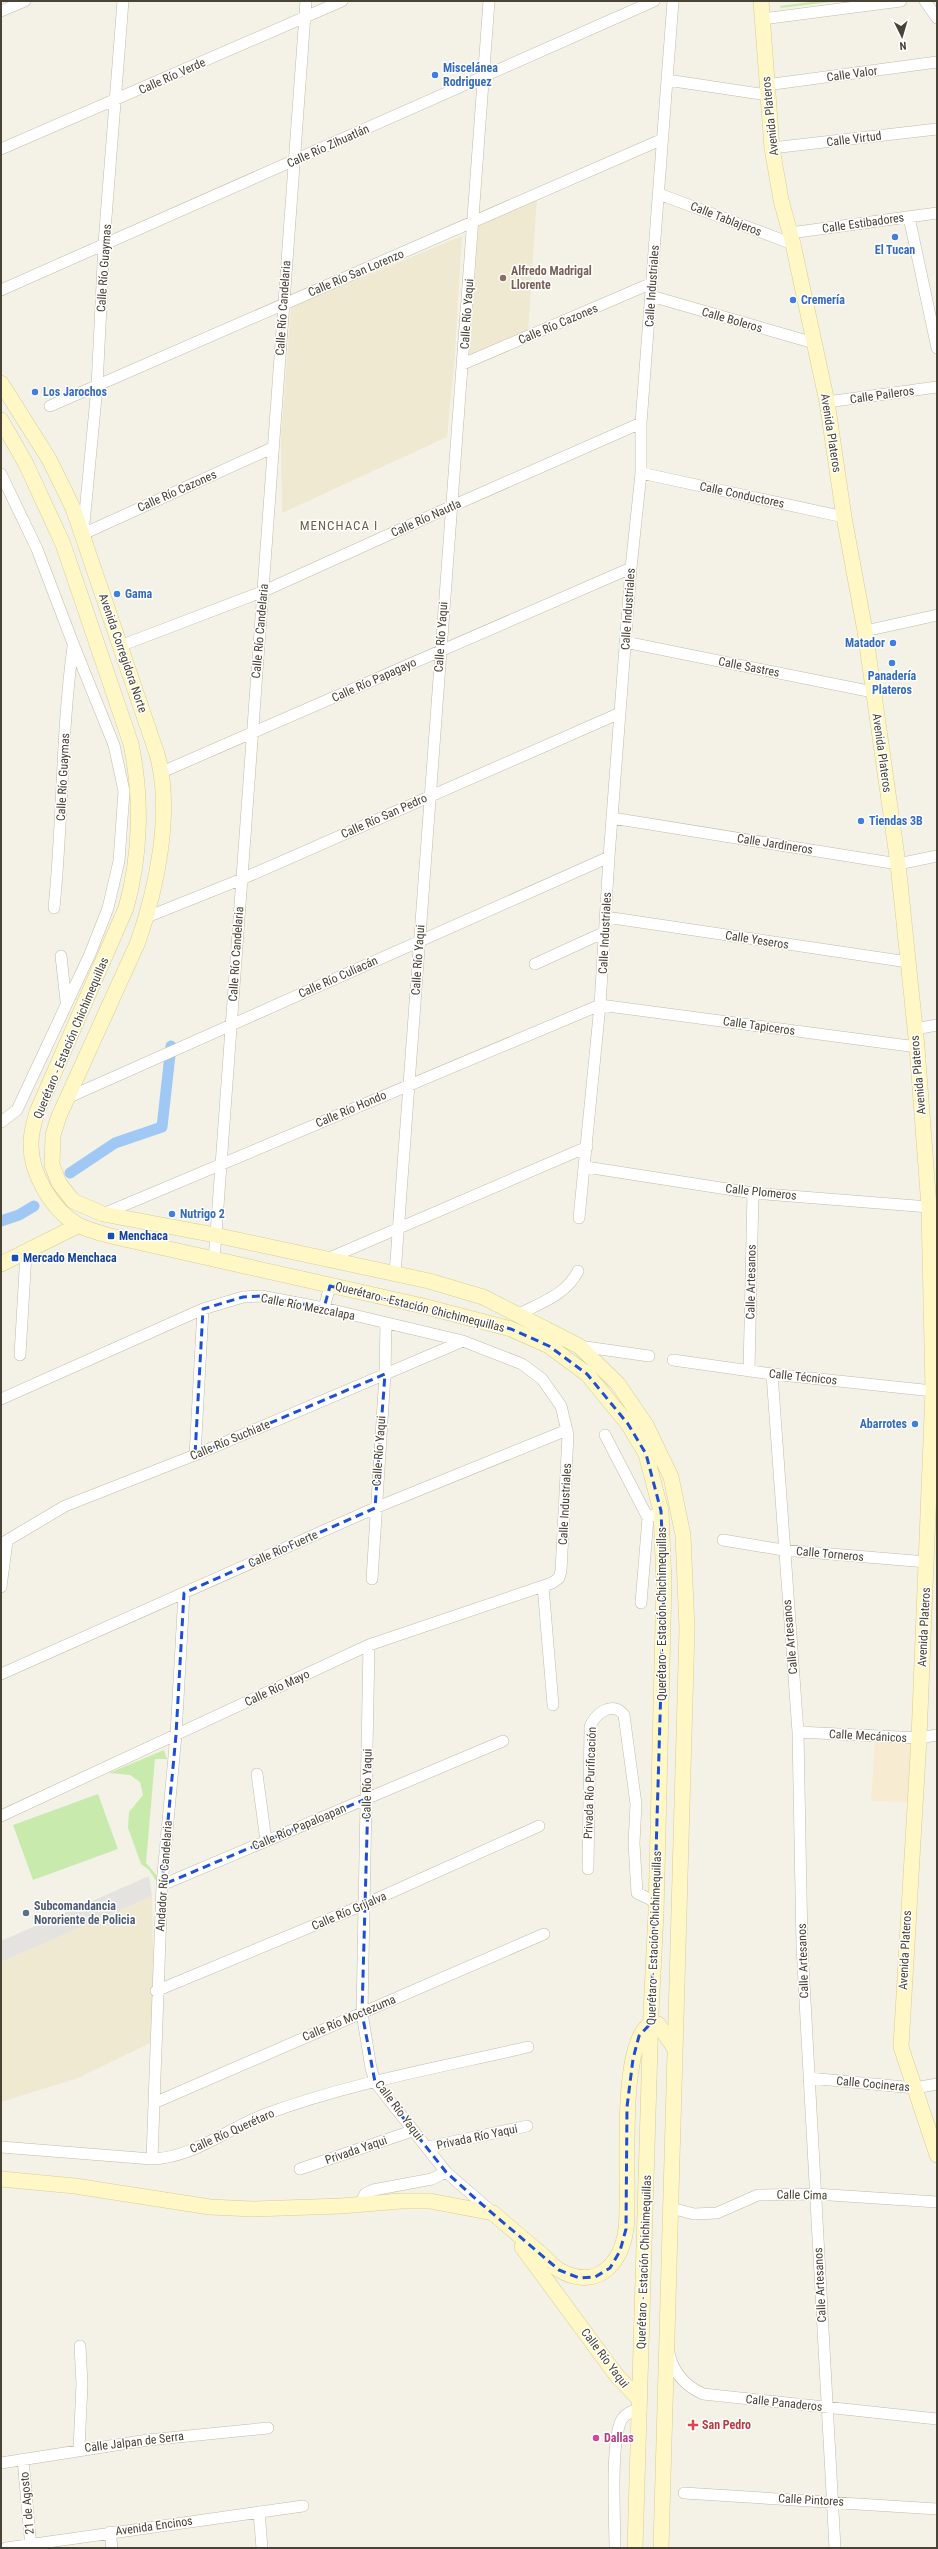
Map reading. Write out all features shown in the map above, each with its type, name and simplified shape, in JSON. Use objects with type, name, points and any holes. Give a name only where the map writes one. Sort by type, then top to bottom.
[{"type":"main road","name":"Avenida Plateros","points":[[761,1],[766,90],[772,148],[827,402],[844,518],[865,631],[898,864],[933,1206],[935,1385],[932,1561],[919,1738],[901,2047],[937,2155]]},
{"type":"main road","name":"Avenida Corregidora Norte","points":[[1,383],[49,459],[74,508],[162,772],[164,786],[160,846],[147,917],[138,942]]},
{"type":"main road","name":"Avenida Corregidora Norte","points":[[1,420],[26,464],[63,544],[131,744],[136,765],[139,810],[130,893],[121,923]]},
{"type":"main road","name":"Querétaro - Estación Chichimequillas","points":[[121,923],[37,1112],[32,1133],[34,1164],[44,1188],[62,1212],[79,1225],[110,1236],[214,1261],[423,1306],[496,1325],[549,1346],[587,1374],[628,1424],[646,1454],[661,1511],[664,1583],[641,2404],[635,2548]]},
{"type":"main road","name":"Querétaro - Estación Chichimequillas","points":[[138,942],[67,1098],[53,1135],[52,1165],[59,1183],[73,1201],[103,1214],[215,1235],[429,1281],[483,1297],[519,1314],[579,1346],[618,1384],[646,1425],[671,1477],[683,1535],[687,1629],[676,2049],[666,2337],[662,2548]]},
{"type":"main road","points":[[1,1264],[26,1253],[79,1225]]},
{"type":"main road","points":[[1,2179],[75,2186],[210,2207],[253,2209],[401,2201],[430,2201],[493,2213],[559,2270],[579,2278],[595,2277],[610,2268],[620,2251],[626,2229],[627,2108],[633,2059],[639,2036],[644,2027],[651,2022],[658,2024],[676,2049]]},
{"type":"main road","name":"Calle Río Yaqui","points":[[493,2213],[513,2239],[530,2256],[617,2376],[641,2404]]},
{"type":"street","points":[[1,11],[24,1]]},
{"type":"street","name":"Calle Río Guaymas","points":[[83,534],[97,387],[104,243],[117,100],[123,1]]},
{"type":"street","name":"Calle Río Candelaria","points":[[214,1261],[230,1025],[264,591],[272,448],[306,1]]},
{"type":"street","name":"Calle Río Verde","points":[[1,149],[117,100],[342,1]]},
{"type":"street","name":"Calle Río Yaqui","points":[[395,1274],[396,1228],[409,1084],[450,506],[474,223],[489,1]]},
{"type":"street","name":"Calle Río Zihuatlán","points":[[1,290],[104,243],[484,78],[654,1]]},
{"type":"street","name":"Calle Industriales","points":[[579,1218],[586,1167],[600,1005],[625,642],[641,473],[642,424],[673,1]]},
{"type":"street","points":[[762,19],[901,1]]},
{"type":"street","points":[[925,1],[937,18]]},
{"type":"street","name":"Calle Valor","points":[[667,80],[766,90],[937,62]]},
{"type":"street","name":"Calle Virtud","points":[[772,148],[937,129]]},
{"type":"street","name":"Calle Río San Lorenzo","points":[[50,406],[474,223],[539,191],[663,139]]},
{"type":"street","name":"Calle Tablajeros","points":[[659,194],[792,239]]},
{"type":"street","name":"Calle Estibadores","points":[[792,239],[937,213]]},
{"type":"street","points":[[909,217],[932,298],[937,348]]},
{"type":"street","name":"Calle Río Cazones","points":[[463,364],[652,283]]},
{"type":"street","name":"Calle Boleros","points":[[651,296],[814,344]]},
{"type":"street","name":"Calle Paileros","points":[[827,402],[937,387]]},
{"type":"street","name":"Calle Río Nautla","points":[[120,646],[264,591],[450,506],[642,424]]},
{"type":"street","name":"Calle Río Cazones","points":[[83,534],[272,448]]},
{"type":"street","name":"Calle Conductores","points":[[641,473],[844,518]]},
{"type":"street","points":[[1,474],[37,549],[74,646],[114,744],[124,791],[119,860],[108,908],[90,954],[66,1001],[17,1110],[1,1122]]},
{"type":"street","name":"Calle Río Papagayo","points":[[162,772],[631,568]]},
{"type":"street","points":[[865,631],[937,615]]},
{"type":"street","name":"Calle Sastres","points":[[625,642],[873,692]]},
{"type":"street","name":"Calle Río Guaymas","points":[[54,908],[59,860],[69,682],[74,646]]},
{"type":"street","name":"Calle Río San Pedro","points":[[147,917],[242,879],[620,713]]},
{"type":"street","name":"Calle Jardineros","points":[[612,818],[898,864],[937,856]]},
{"type":"street","points":[[119,860],[135,855]]},
{"type":"street","name":"Calle Río Culiacán","points":[[67,1098],[609,857]]},
{"type":"street","points":[[108,908],[121,923]]},
{"type":"street","name":"Calle Yeseros","points":[[606,917],[908,962]]},
{"type":"street","points":[[535,964],[605,932]]},
{"type":"street","points":[[61,956],[66,1001]]},
{"type":"street","name":"Calle Tapiceros","points":[[600,1005],[916,1048]]},
{"type":"street","name":"Calle Río Hondo","points":[[103,1214],[220,1166],[409,1084],[600,1005]]},
{"type":"street","points":[[915,1029],[937,1025]]},
{"type":"street","points":[[327,1259],[587,1147]]},
{"type":"street","name":"Calle Plomeros","points":[[586,1167],[754,1193],[933,1206]]},
{"type":"street","name":"Calle Artesanos","points":[[749,1371],[754,1193]]},
{"type":"street","points":[[20,1356],[26,1253]]},
{"type":"street","points":[[519,1314],[558,1294],[573,1282],[578,1271]]},
{"type":"street","points":[[324,1308],[330,1286]]},
{"type":"street","name":"Calle Río Mezcalapa","points":[[1,1399],[203,1309],[243,1297],[261,1296],[324,1308],[463,1341],[522,1364],[542,1380],[561,1406],[567,1430]]},
{"type":"street","points":[[195,1455],[203,1309]]},
{"type":"street","name":"Calle Río Yaqui","points":[[372,1579],[375,1508],[385,1374],[386,1323]]},
{"type":"street","name":"Calle Río Suchiate","points":[[4,1542],[66,1506],[195,1455],[463,1341]]},
{"type":"street","points":[[579,1346],[649,1356]]},
{"type":"street","name":"Calle Técnicos","points":[[673,1360],[772,1374],[935,1385]]},
{"type":"street","name":"Calle Artesanos","points":[[772,1374],[783,1550],[798,1732],[802,1946],[831,2501],[835,2548]]},
{"type":"street","name":"Calle Industriales","points":[[559,1578],[561,1571],[567,1430]]},
{"type":"street","name":"Calle Río Fuerte","points":[[1,1674],[375,1508],[567,1430]]},
{"type":"street","points":[[605,1435],[648,1518],[641,1603]]},
{"type":"street","points":[[648,1518],[661,1511]]},
{"type":"street","name":"Calle Torneros","points":[[723,1540],[783,1550],[932,1561]]},
{"type":"street","points":[[1,1587],[4,1542]]},
{"type":"street","name":"Calle Río Mayo","points":[[1,1816],[369,1645],[543,1586],[559,1578]]},
{"type":"street","points":[[543,1586],[553,1705]]},
{"type":"street","name":"Andador Río Candelaria","points":[[152,2159],[156,1991],[162,1885],[176,1735],[184,1593]]},
{"type":"street","name":"Calle Río Yaqui","points":[[369,1645],[368,1798],[363,1905],[362,2013],[371,2068],[375,2082],[446,2172],[493,2213]]},
{"type":"street","name":"Privada Río Purificación","points":[[588,1869],[590,1727],[594,1717],[602,1711],[612,1708],[620,1710],[624,1715],[636,1804],[634,1843],[637,1893],[656,1902]]},
{"type":"street","name":"Calle Mecánicos","points":[[798,1732],[919,1738],[937,1734]]},
{"type":"street","name":"Calle Río Papaloapan","points":[[162,1885],[503,1741]]},
{"type":"street","points":[[257,1774],[266,1841]]},
{"type":"street","name":"Calle Río Grijalva","points":[[156,1991],[363,1905],[539,1826]]},
{"type":"street","name":"Calle Río Moctezuma","points":[[154,2103],[544,1934]]},
{"type":"street","name":"Calle Río Querétaro","points":[[1,2147],[152,2159],[171,2159],[266,2114],[375,2082],[528,2046]]},
{"type":"street","name":"Calle Cocineras","points":[[809,2078],[915,2088],[937,2084]]},
{"type":"street","name":"Privada Río Yaqui","points":[[428,2148],[527,2126]]},
{"type":"street","name":"Privada Yaqui","points":[[300,2169],[412,2130]]},
{"type":"street","points":[[360,2204],[365,2194],[373,2190],[432,2179],[446,2172]]},
{"type":"street","name":"Calle Cima","points":[[671,2208],[694,2214],[717,2213],[758,2195],[815,2194],[937,2202]]},
{"type":"street","name":"Calle Panaderos","points":[[666,2337],[670,2359],[677,2374],[689,2388],[703,2394],[937,2419]]},
{"type":"street","points":[[79,2449],[82,2384],[80,2346]]},
{"type":"street","points":[[615,2548],[617,2436],[624,2417],[641,2404]]},
{"type":"street","name":"Calle Jalpan de Serra","points":[[1,2463],[79,2449],[268,2428]]},
{"type":"street","name":"21 de Agosto","points":[[23,2459],[30,2546]]},
{"type":"street","name":"Calle Pintores","points":[[684,2493],[831,2501],[937,2509]]},
{"type":"street","name":"Avenida Encinos","points":[[6,2548],[30,2546],[110,2532],[303,2506]]},
{"type":"street","points":[[259,2512],[262,2548]]},
{"type":"street","points":[[110,2532],[112,2548]]},
{"type":"highlighted area","points":[[330,1286],[511,1329],[549,1346],[587,1374],[628,1424],[646,1454],[661,1511],[664,1583],[651,2023],[639,2036],[633,2059],[627,2107],[626,2229],[620,2251],[610,2268],[595,2277],[579,2278],[559,2270],[478,2201],[446,2172],[375,2082],[362,2013],[368,1798],[162,1885],[176,1735],[184,1593],[375,1508],[385,1374],[195,1455],[203,1309],[243,1297],[261,1296],[324,1308]]},
{"type":"shaded area","name":"Alfredo Madrigal Llorente","points":[[537,197],[528,333],[469,358],[479,223]]},
{"type":"shaded area","points":[[462,236],[454,367],[447,437],[282,513],[281,437],[291,307]]},
{"type":"shaded area","points":[[875,1741],[900,1741],[914,1745],[910,1802],[871,1801]]},
{"type":"shaded area","points":[[149,1876],[152,1896],[1,1962],[1,1941]]},
{"type":"shaded area","points":[[152,1896],[154,1991],[150,2043],[78,2078],[1,2102],[1,1962]]},
{"type":"green space","points":[[818,1],[838,1],[781,8],[780,6]]},
{"type":"green space","points":[[164,1750],[167,1759],[155,1759],[146,1863],[159,1878],[159,1885],[149,1870],[141,1864],[128,1828],[129,1812],[143,1795],[140,1782],[130,1775],[109,1773]]},
{"type":"green space","points":[[98,1794],[118,1849],[33,1880],[13,1825]]},
{"type":"waterway","points":[[70,1173],[115,1143],[162,1127],[171,1046]]},
{"type":"waterway","points":[[1,1221],[19,1215],[34,1206]]},
{"type":"place","name":"Miscelánea Rodriguez","points":[[435,75]]},
{"type":"place","name":"El Tucan","points":[[895,237]]},
{"type":"place","name":"Alfredo Madrigal Llorente","points":[[503,278]]},
{"type":"place","name":"Cremería","points":[[793,300]]},
{"type":"place","name":"Los Jarochos","points":[[35,392]]},
{"type":"place","name":"Gama","points":[[117,594]]},
{"type":"place","name":"Matador","points":[[893,643]]},
{"type":"place","name":"Panadería Plateros","points":[[892,663]]},
{"type":"place","name":"Tiendas 3B","points":[[861,821]]},
{"type":"place","name":"Nutrigo 2","points":[[172,1214]]},
{"type":"place","name":"Menchaca","points":[[111,1236]]},
{"type":"place","name":"Mercado Menchaca","points":[[15,1258]]},
{"type":"place","name":"Abarrotes","points":[[915,1424]]},
{"type":"place","name":"Subcomandancia Nororiente de Policia","points":[[26,1913]]},
{"type":"place","name":"San Pedro","points":[[693,2425]]},
{"type":"place","name":"Dallas","points":[[596,2438]]},
{"type":"district","name":"MENCHACA I","points":[[339,525]]}]
